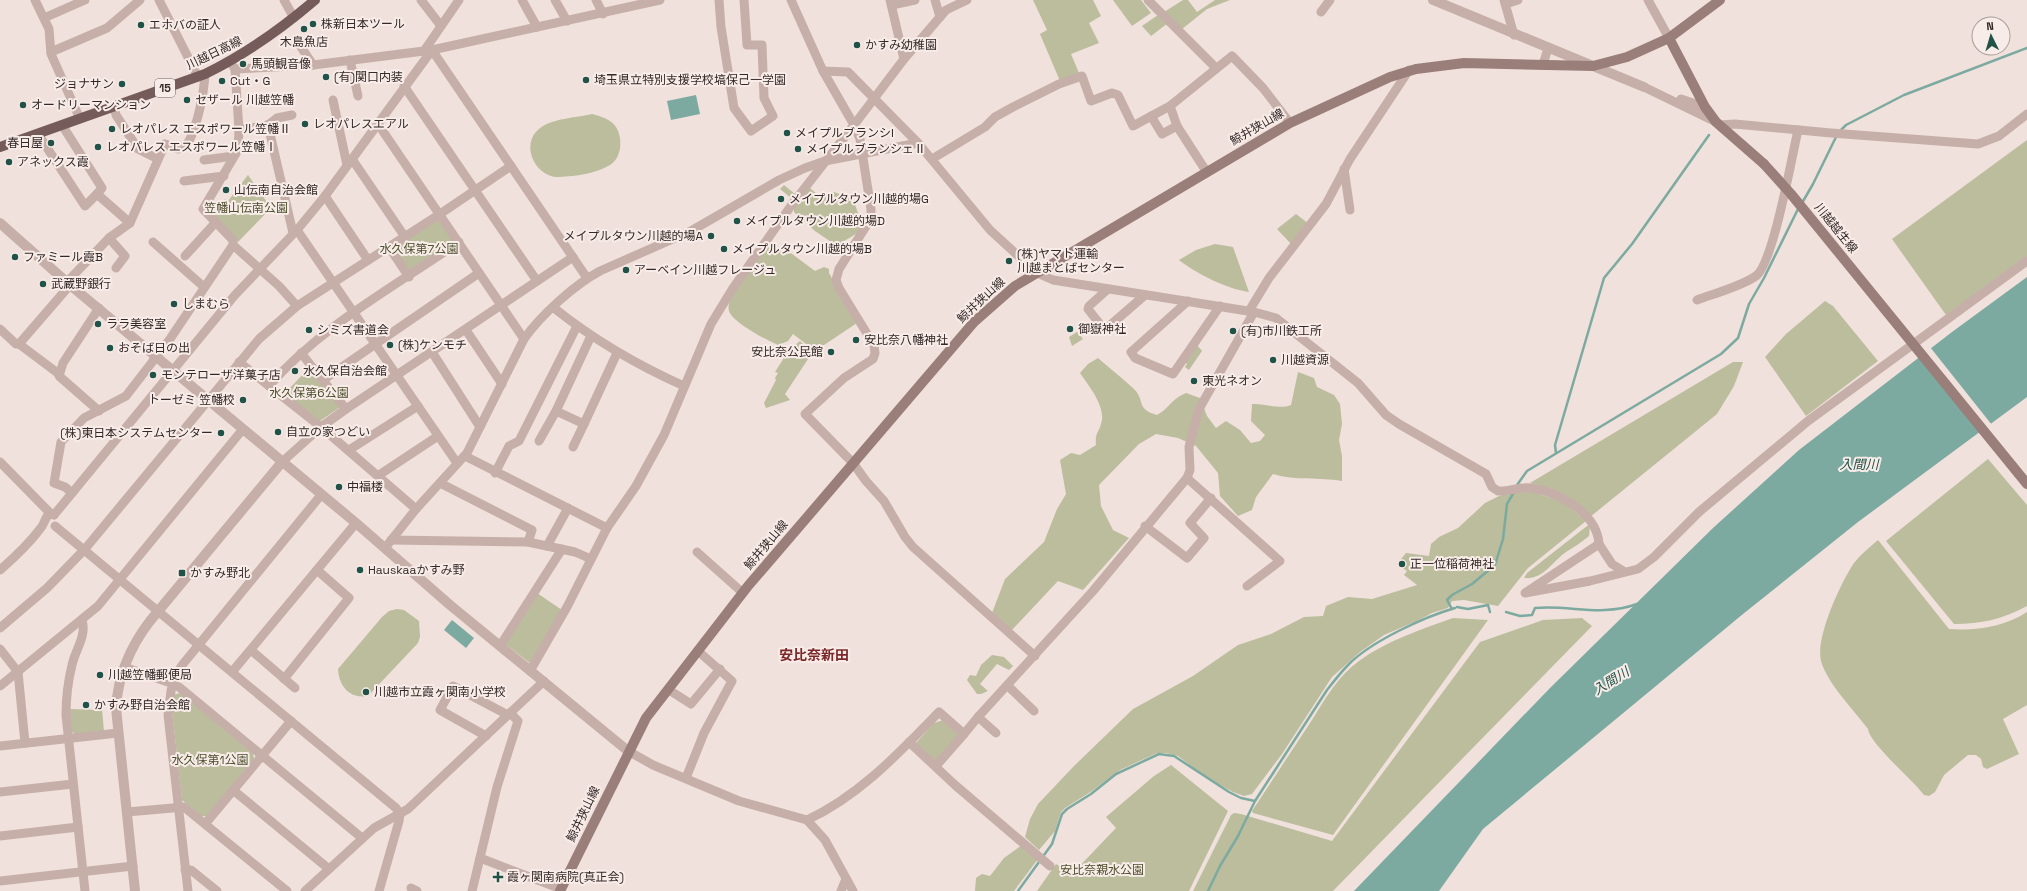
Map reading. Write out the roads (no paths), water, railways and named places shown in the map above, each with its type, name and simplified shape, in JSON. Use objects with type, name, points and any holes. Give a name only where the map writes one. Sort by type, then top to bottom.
[{"type":"main road","name":"川越日高線","points":[[0,147],[202,75],[232,66],[315,0]]},
{"type":"main road","points":[[1669,38],[1720,0]]},
{"type":"main road","name":"鯨井狭山線","points":[[560,890],[628,751],[646,718],[743,593],[853,463],[974,322],[1016,286],[1206,171],[1290,123],[1373,83],[1409,70],[1464,63],[1593,66],[1627,57],[1669,38]]},
{"type":"main road","name":"川越越生線","points":[[1669,38],[1705,107],[1718,123],[1764,164],[1792,194],[2027,484]]},
{"type":"street","points":[[35,0],[49,28],[51,52],[80,119]]},
{"type":"street","points":[[44,18],[85,0]]},
{"type":"street","points":[[51,52],[107,28],[140,0]]},
{"type":"street","points":[[19,344],[68,283],[109,238],[130,223],[165,144],[178,149],[185,146],[190,140],[197,117],[202,75],[159,0]]},
{"type":"street","points":[[284,0],[294,18]]},
{"type":"street","points":[[421,0],[441,26]]},
{"type":"street","points":[[0,570],[23,550],[44,524],[45,518],[52,514],[72,493],[234,295],[295,231],[325,196],[404,86],[459,0]]},
{"type":"street","points":[[522,0],[537,27]]},
{"type":"street","points":[[555,0],[567,21]]},
{"type":"street","points":[[596,0],[603,14]]},
{"type":"street","points":[[297,306],[233,244],[233,240],[203,209],[224,176],[238,150],[239,130],[232,66],[314,65],[428,50],[603,14],[660,0]]},
{"type":"street","points":[[718,0],[734,108],[751,132],[773,116],[764,98],[762,46],[747,45],[744,0]]},
{"type":"street","points":[[791,0],[823,71],[854,125],[860,139],[871,216],[839,269],[836,280],[838,288],[874,345],[875,353],[873,359],[844,378],[805,414],[853,463],[866,482],[884,501],[905,537],[913,547],[1035,656]]},
{"type":"street","points":[[904,59],[891,3],[915,0]]},
{"type":"street","points":[[935,0],[940,17]]},
{"type":"street","points":[[530,671],[607,528],[636,486],[664,435],[718,310],[737,281],[824,161],[874,100],[904,59],[946,10],[967,0]]},
{"type":"street","points":[[1148,0],[1216,68]]},
{"type":"street","points":[[1321,12],[1330,0]]},
{"type":"street","points":[[1433,0],[1593,66],[1644,86],[1705,107]]},
{"type":"street","points":[[1514,34],[1505,2],[1518,0]]},
{"type":"street","points":[[1648,0],[1669,38]]},
{"type":"street","points":[[300,47],[314,65]]},
{"type":"street","points":[[1543,65],[1548,48]]},
{"type":"street","points":[[428,50],[511,166],[587,278]]},
{"type":"street","points":[[932,159],[986,127],[995,118],[1012,107],[1059,84],[1082,76],[1092,101],[1112,93],[1118,95],[1133,126],[1170,106],[1232,56],[1263,88],[1290,123]]},
{"type":"street","points":[[350,60],[358,96]]},
{"type":"street","points":[[936,766],[978,716],[1008,686],[1093,591],[1145,526],[1187,478],[1190,470],[1189,447],[1199,410],[1251,311],[1269,278],[1326,204],[1344,169],[1409,70]]},
{"type":"street","points":[[823,71],[848,72],[918,143],[990,230],[1037,274],[1053,280],[1251,311],[1276,318],[1358,383],[1386,415],[1486,474],[1492,487],[1498,491],[1531,488],[1566,500],[1594,526],[1599,544],[1612,564],[1625,572]]},
{"type":"street","points":[[404,86],[537,281]]},
{"type":"street","points":[[1644,86],[1718,123],[1978,144],[1999,136],[2027,114]]},
{"type":"street","points":[[333,100],[349,162],[405,237]]},
{"type":"street","points":[[1170,106],[1177,126],[1206,171]]},
{"type":"street","points":[[114,107],[116,115],[138,149],[158,159]]},
{"type":"street","points":[[239,130],[268,125],[277,118],[292,115]]},
{"type":"street","points":[[1151,116],[1162,134],[1177,126]]},
{"type":"street","points":[[378,124],[524,339]]},
{"type":"street","points":[[38,134],[85,206],[102,188],[62,125]]},
{"type":"street","points":[[268,125],[295,231],[334,283],[375,345],[398,375],[457,464]]},
{"type":"street","points":[[1696,300],[1748,280],[1756,276],[1762,270],[1766,261],[1781,204],[1798,130]]},
{"type":"street","points":[[388,544],[416,509],[465,456],[524,339],[532,327],[587,278],[691,231],[779,180],[824,161],[863,155],[918,143]]},
{"type":"street","points":[[204,160],[234,156]]},
{"type":"street","points":[[0,628],[47,588],[85,549],[259,339],[297,306],[476,191],[511,166]]},
{"type":"street","points":[[1344,169],[1350,210]]},
{"type":"street","points":[[184,180],[224,176]]},
{"type":"street","points":[[97,194],[130,223]]},
{"type":"street","points":[[325,196],[368,260]]},
{"type":"street","points":[[185,256],[216,222]]},
{"type":"street","points":[[0,223],[68,283],[282,462],[356,523],[388,544],[450,605],[628,751],[652,765],[754,806],[807,820],[825,840],[853,891]]},
{"type":"street","points":[[109,238],[125,256],[116,268]]},
{"type":"street","points":[[153,242],[204,287]]},
{"type":"street","points":[[269,386],[301,353],[354,313],[459,242]]},
{"type":"street","points":[[72,493],[65,487],[54,483],[61,442],[79,422],[126,396],[190,310],[233,244]]},
{"type":"street","points":[[389,247],[409,276]]},
{"type":"street","points":[[135,891],[118,733],[117,695],[124,667],[136,641],[158,611],[282,462],[321,427],[573,257]]},
{"type":"street","points":[[1599,544],[1525,593],[1638,569],[1654,557],[1700,512],[1808,421],[2027,261]]},
{"type":"street","points":[[324,380],[479,272]]},
{"type":"street","points":[[1108,289],[1089,306],[1088,309],[1103,328],[1107,328],[1145,295]]},
{"type":"street","points":[[1188,301],[1131,352],[1135,358],[1173,374],[1220,306]]},
{"type":"street","points":[[59,374],[63,363],[99,308]]},
{"type":"street","points":[[554,308],[591,336],[617,353],[684,386]]},
{"type":"street","points":[[495,472],[509,446],[519,441],[577,326]]},
{"type":"street","points":[[0,329],[16,344],[19,344],[59,374],[59,376],[99,411]]},
{"type":"street","points":[[466,330],[502,384]]},
{"type":"street","points":[[539,441],[556,411],[591,336]]},
{"type":"street","points":[[432,352],[480,427]]},
{"type":"street","points":[[301,353],[346,409]]},
{"type":"street","points":[[573,447],[617,353]]},
{"type":"street","points":[[239,362],[349,450],[416,509]]},
{"type":"street","points":[[349,450],[418,406]]},
{"type":"street","points":[[556,411],[584,424]]},
{"type":"street","points":[[0,686],[98,606],[243,429]]},
{"type":"street","points":[[379,475],[438,436]]},
{"type":"street","points":[[465,456],[607,528]]},
{"type":"street","points":[[0,462],[52,514],[55,526],[85,549],[396,808],[400,814],[379,891]]},
{"type":"street","points":[[1187,478],[1280,561],[1247,586]]},
{"type":"street","points":[[440,483],[532,530],[528,542]]},
{"type":"street","points":[[188,891],[168,715],[170,695],[173,684],[179,670],[198,643],[321,494]]},
{"type":"street","points":[[1145,526],[1187,558],[1204,538],[1190,523],[1210,498]]},
{"type":"street","points":[[546,546],[568,508]]},
{"type":"street","points":[[232,672],[356,523]]},
{"type":"street","points":[[44,524],[48,527],[55,526]]},
{"type":"street","points":[[388,544],[528,542],[562,549],[591,559]]},
{"type":"street","points":[[500,646],[562,549]]},
{"type":"street","points":[[697,552],[743,593]]},
{"type":"street","points":[[284,678],[349,598],[317,570]]},
{"type":"street","points":[[82,620],[82,637],[74,656],[67,690],[68,739],[85,891]]},
{"type":"street","points":[[0,650],[18,672],[25,743]]},
{"type":"street","points":[[251,650],[295,688]]},
{"type":"street","points":[[686,778],[704,733],[732,681],[698,651]]},
{"type":"street","points":[[124,667],[173,684],[362,838]]},
{"type":"street","points":[[668,690],[688,704],[691,704],[720,669]]},
{"type":"street","points":[[305,891],[362,838],[382,823],[400,814],[418,801],[544,681]]},
{"type":"street","points":[[472,891],[497,787],[518,721],[509,714],[453,686],[440,710],[486,736]]},
{"type":"street","points":[[1008,686],[1034,711]]},
{"type":"street","points":[[807,820],[852,794],[909,742],[939,712],[964,734]]},
{"type":"street","points":[[978,716],[996,733]]},
{"type":"street","points":[[205,824],[291,720]]},
{"type":"street","points":[[0,746],[118,733]]},
{"type":"street","points":[[909,742],[955,785],[1047,864]]},
{"type":"street","points":[[0,792],[73,784]]},
{"type":"street","points":[[233,790],[329,868]]},
{"type":"street","points":[[127,812],[184,807],[287,891]]},
{"type":"street","points":[[0,836],[78,827]]},
{"type":"street","points":[[480,858],[560,890]]},
{"type":"street","points":[[0,880],[133,866]]},
{"type":"street","points":[[186,870],[191,870],[217,891]]},
{"type":"street","points":[[841,891],[846,879]]},
{"type":"water","points":[[696,95],[700,114],[671,120],[667,101]]},
{"type":"water","name":"入間川","points":[[2027,277],[2027,397],[1858,522],[1743,614],[1483,829],[1439,891],[1354,891],[1550,688],[1713,528],[1799,450],[1952,332]]},
{"type":"water","points":[[452,620],[474,638],[466,648],[444,630]]},
{"type":"waterway","points":[[1840,131],[1846,125],[1904,95],[2027,48]]},
{"type":"waterway","points":[[1556,453],[1555,445],[1604,278],[1632,244],[1709,135]]},
{"type":"waterway","points":[[1802,203],[1836,137]]},
{"type":"waterway","points":[[1517,485],[1527,471],[1721,354],[1738,338],[1749,304],[1764,278],[1799,207]]},
{"type":"waterway","points":[[1452,595],[1472,584],[1495,565],[1503,539],[1507,504],[1514,492]]},
{"type":"waterway","points":[[1451,596],[1447,600],[1452,609]]},
{"type":"waterway","points":[[1506,612],[1520,616],[1532,615],[1535,608],[1611,610],[1637,604]]},
{"type":"waterway","points":[[1457,607],[1468,609],[1488,605],[1490,612]]},
{"type":"waterway","points":[[1208,891],[1255,801],[1327,690],[1340,673],[1359,655],[1384,639],[1429,617],[1455,608]]},
{"type":"waterway","points":[[1018,891],[1052,844],[1062,814],[1067,809],[1091,794],[1116,774],[1159,754],[1174,756],[1229,792],[1241,798],[1255,801]]},
{"type":"place","name":"株新日本ツール","points":[[313,24]]},
{"type":"place","name":"エホバの証人","points":[[141,25]]},
{"type":"place","name":"木島魚店","points":[[304,29]]},
{"type":"place","name":"かすみ幼稚園","points":[[857,45]]},
{"type":"place","name":"馬頭観音像","points":[[243,64]]},
{"type":"place","name":"(有)関口内装","points":[[326,77]]},
{"type":"place","name":"埼玉県立特別支援学校塙保己一学園","points":[[586,80]]},
{"type":"place","name":"Cut・G","points":[[222,81]]},
{"type":"place","name":"ジョナサン","points":[[122,84]]},
{"type":"place","name":"セザール 川越笠幡","points":[[187,100]]},
{"type":"place","name":"オードリーマンション","points":[[23,105]]},
{"type":"place","name":"レオパレスエアル","points":[[305,124]]},
{"type":"place","name":"レオパレス エスポワール笠幡Ⅱ","points":[[112,129]]},
{"type":"place","name":"メイプルブランシI","points":[[787,133]]},
{"type":"place","name":"春日屋","points":[[51,143]]},
{"type":"place","name":"レオパレス エスポワール笠幡Ⅰ","points":[[98,147]]},
{"type":"place","name":"メイプルブランシェⅡ","points":[[798,149]]},
{"type":"place","name":"アネックス霞","points":[[9,162]]},
{"type":"place","name":"山伝南自治会館","points":[[226,190]]},
{"type":"place","name":"メイプルタウン川越的場G","points":[[781,199]]},
{"type":"place","name":"メイプルタウン川越的場D","points":[[737,221]]},
{"type":"place","name":"メイプルタウン川越的場A","points":[[711,236]]},
{"type":"place","name":"メイプルタウン川越的場B","points":[[724,249]]},
{"type":"place","name":"ファミール霞B","points":[[15,257]]},
{"type":"place","name":"(株)ヤマト運輸 川越まとばセンター","points":[[1009,261]]},
{"type":"place","name":"アーベイン川越フレージュ","points":[[626,270]]},
{"type":"place","name":"武蔵野銀行","points":[[43,284]]},
{"type":"place","name":"しまむら","points":[[174,304]]},
{"type":"place","name":"ララ美容室","points":[[98,324]]},
{"type":"place","name":"御嶽神社","points":[[1070,329]]},
{"type":"place","name":"シミズ書道会","points":[[309,330]]},
{"type":"place","name":"(有)市川鉄工所","points":[[1233,331]]},
{"type":"place","name":"安比奈八幡神社","points":[[856,340]]},
{"type":"place","name":"(株)ケンモチ","points":[[390,345]]},
{"type":"place","name":"おそば日の出","points":[[110,348]]},
{"type":"place","name":"安比奈公民館","points":[[831,352]]},
{"type":"place","name":"川越資源","points":[[1273,360]]},
{"type":"place","name":"水久保自治会館","points":[[295,371]]},
{"type":"place","name":"モンテローザ洋菓子店","points":[[153,375]]},
{"type":"place","name":"東光ネオン","points":[[1194,381]]},
{"type":"place","name":"トーゼミ 笠幡校","points":[[243,400]]},
{"type":"place","name":"自立の家つどい","points":[[278,432]]},
{"type":"place","name":"(株)東日本システムセンター","points":[[221,433]]},
{"type":"place","name":"中福楼","points":[[339,487]]},
{"type":"place","name":"正一位稲荷神社","points":[[1402,564]]},
{"type":"place","name":"Hauskaaかすみ野","points":[[360,570]]},
{"type":"place","name":"かすみ野北","points":[[182,573]]},
{"type":"place","name":"川越笠幡郵便局","points":[[100,675]]},
{"type":"place","name":"川越市立霞ヶ関南小学校","points":[[366,692]]},
{"type":"place","name":"かすみ野自治会館","points":[[86,705]]},
{"type":"place","name":"霞ヶ関南病院(真正会)","points":[[498,877]]},
{"type":"district","name":"安比奈新田","points":[[814,655]]},
{"type":"park label","name":"笠幡山伝南公園","points":[[246,208]]},
{"type":"park label","name":"水久保第7公園","points":[[419,249]]},
{"type":"park label","name":"水久保第6公園","points":[[309,393]]},
{"type":"park label","name":"水久保第1公園","points":[[210,760]]},
{"type":"park label","name":"安比奈親水公園","points":[[1102,870]]}]
